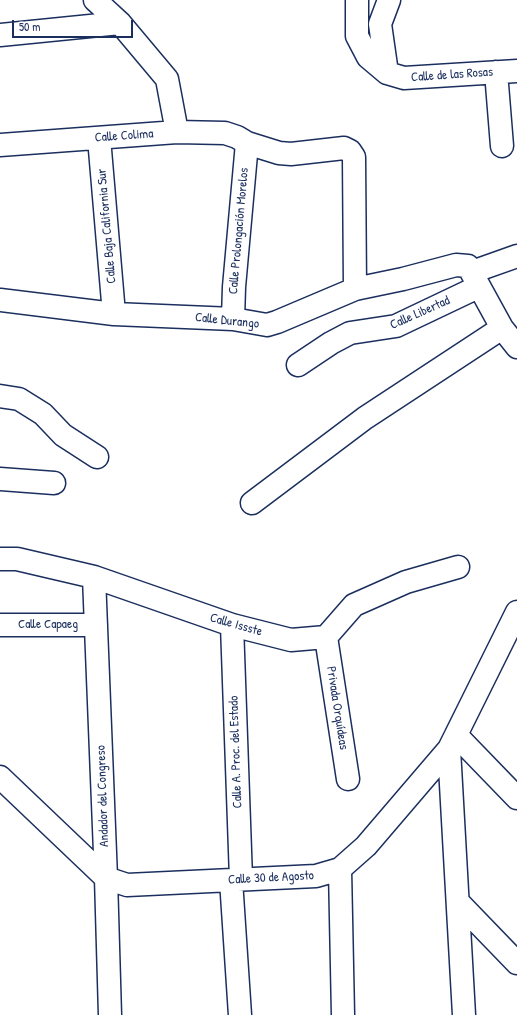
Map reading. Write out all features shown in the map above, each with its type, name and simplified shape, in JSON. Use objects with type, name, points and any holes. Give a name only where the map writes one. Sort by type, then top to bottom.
[{"type":"street","points":[[95,0],[120,23],[167,79],[177,132]]},
{"type":"street","points":[[357,0],[357,36],[368,57],[387,73]]},
{"type":"street","points":[[387,73],[380,24],[389,0]]},
{"type":"street","points":[[0,35],[120,23]]},
{"type":"street","points":[[502,146],[507,71]]},
{"type":"street","name":"Calle de las Rosas","points":[[387,73],[404,78],[507,71]]},
{"type":"street","name":"Calle Colima","points":[[0,145],[177,132],[225,133],[237,137],[247,143],[279,153],[291,154],[344,148],[350,151],[354,157],[355,289]]},
{"type":"street","name":"Calle Baja California Sur","points":[[99,138],[114,314]]},
{"type":"street","name":"Calle Prolongación Morelos","points":[[234,319],[234,287],[247,143]]},
{"type":"street","points":[[517,256],[473,275],[502,328],[517,348]]},
{"type":"street","name":"Calle Durango","points":[[0,300],[114,314],[234,319],[267,325],[355,289],[403,279],[456,265],[473,275]]},
{"type":"street","name":"Calle Libertad","points":[[298,365],[350,332],[396,326],[473,275]]},
{"type":"street","points":[[252,503],[365,418],[502,328]]},
{"type":"street","points":[[0,396],[19,399],[43,414],[63,435],[97,457]]},
{"type":"street","points":[[0,479],[54,483]]},
{"type":"street","name":"Calle Issste","points":[[0,558],[17,559],[94,577],[232,625],[291,640],[326,637]]},
{"type":"street","points":[[326,637],[354,605],[406,582],[458,567]]},
{"type":"street","name":"Andador del Congreso","points":[[94,577],[110,1015]]},
{"type":"street","name":"Calle Capaeg","points":[[0,624],[96,625]]},
{"type":"street","name":"Calle A. Proc. del Estado","points":[[232,625],[236,880],[240,1015]]},
{"type":"street","name":"Calle 30 de Agosto","points":[[0,777],[106,878],[128,885],[316,876],[340,869],[366,846],[452,742],[514,628]]},
{"type":"street","name":"Privada Orquídeas","points":[[326,637],[348,779]]},
{"type":"street","points":[[452,742],[517,798]]},
{"type":"street","points":[[452,742],[464,1015]]},
{"type":"street","points":[[340,869],[342,1015]]},
{"type":"street","points":[[458,902],[517,963]]}]
